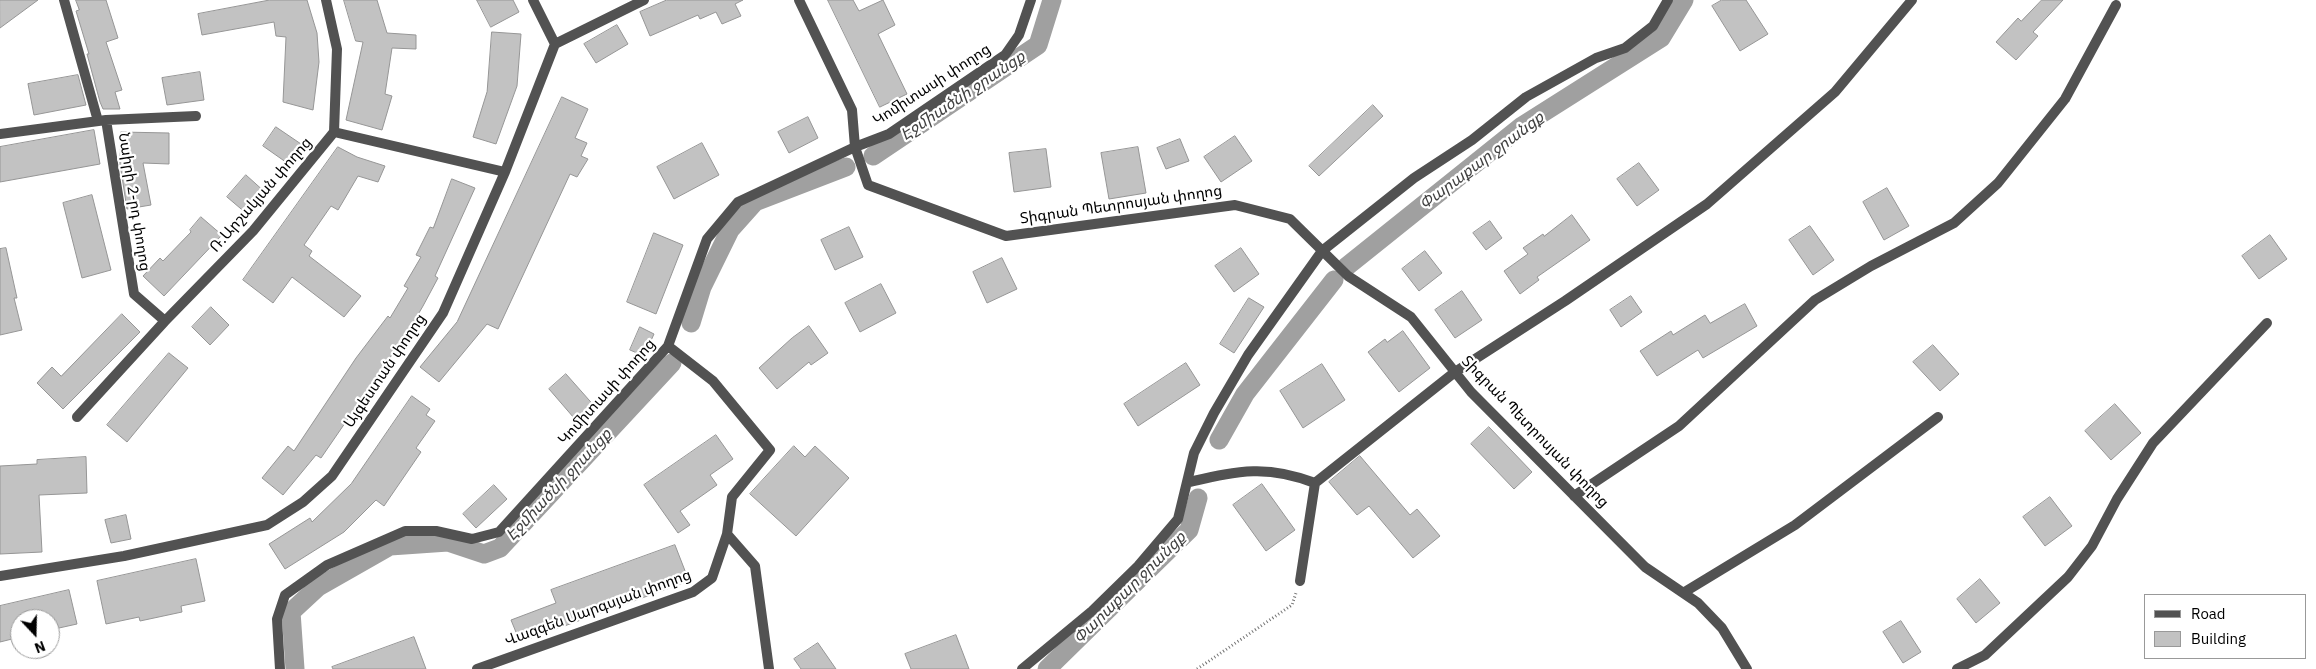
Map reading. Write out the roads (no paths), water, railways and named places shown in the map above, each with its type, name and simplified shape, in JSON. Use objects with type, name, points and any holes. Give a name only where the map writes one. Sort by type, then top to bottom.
[{"type":"street","points":[[64,0],[102,120],[196,116]]},
{"type":"street","points":[[326,0],[337,49],[334,132],[505,172]]},
{"type":"street","points":[[533,0],[555,44],[644,0]]},
{"type":"street","points":[[799,0],[852,110],[855,147]]},
{"type":"street","name":"Կոմիտասի փողոց","points":[[280,669],[277,619],[285,595],[327,565],[405,531],[436,531],[472,539],[499,532],[668,346],[707,239],[738,202],[855,147],[889,134],[1005,55],[1019,35],[1031,0]]},
{"type":"street","points":[[1022,669],[1092,610],[1138,566],[1178,519],[1189,482],[1194,453],[1214,413],[1248,355],[1322,251],[1414,178],[1472,140],[1526,97],[1596,58],[1625,48],[1653,26],[1668,0]]},
{"type":"street","points":[[1300,581],[1314,483],[1455,372],[1565,301],[1707,204],[1835,92],[1912,0]]},
{"type":"street","points":[[1574,496],[1679,426],[1815,300],[1871,266],[1954,223],[1998,183],[2065,99],[2116,4]]},
{"type":"street","name":"Այգեստան փողոց","points":[[0,576],[124,556],[267,525],[303,502],[332,476],[443,313],[505,172],[555,44]]},
{"type":"street","name":"Նաիրի 2-րդ փողոց","points":[[0,134],[102,120],[134,294],[165,321]]},
{"type":"street","name":"Ռ.Արշակյան փողոց","points":[[77,417],[165,321],[253,231],[334,132]]},
{"type":"street","name":"Տիգրան Պետրոսյան փողոց","points":[[855,147],[868,185],[1006,236],[1235,205],[1290,219],[1348,276],[1411,317],[1471,392],[1574,496],[1645,567],[1698,603],[1722,628],[1747,669]]},
{"type":"street","points":[[1957,669],[1985,655],[2068,577],[2092,546],[2117,499],[2153,443],[2267,323]]},
{"type":"street","name":"Վազգեն Սարգսյան փողոց","points":[[477,669],[693,592],[712,578],[728,534],[732,497],[770,450],[713,381],[668,346]]},
{"type":"street","points":[[1683,593],[1795,525],[1938,417]]},
{"type":"street","points":[[1189,482],[1239,471],[1262,470],[1291,474],[1314,483]]},
{"type":"street","points":[[728,534],[755,566],[770,669]]},
{"type":"waterway","name":"Էջմիածնի ջրանցք","points":[[873,156],[1038,45],[1052,0]]},
{"type":"waterway","name":"Փարաքար ջրանցք","points":[[1346,267],[1522,126],[1661,38],[1684,0]]},
{"type":"waterway","name":"Էջմիածնի ջրանցք","points":[[691,323],[702,287],[730,230],[755,202],[846,167]]},
{"type":"waterway","name":"Փարաքար ջրանցք","points":[[1219,440],[1245,394],[1334,280]]},
{"type":"waterway","name":"Էջմիածնի ջրանցք","points":[[295,669],[291,612],[318,587],[390,546],[448,542],[484,554],[500,548],[672,363]]},
{"type":"waterway","name":"Փարաքար ջրանցք","points":[[1047,669],[1189,530],[1198,498]]}]
